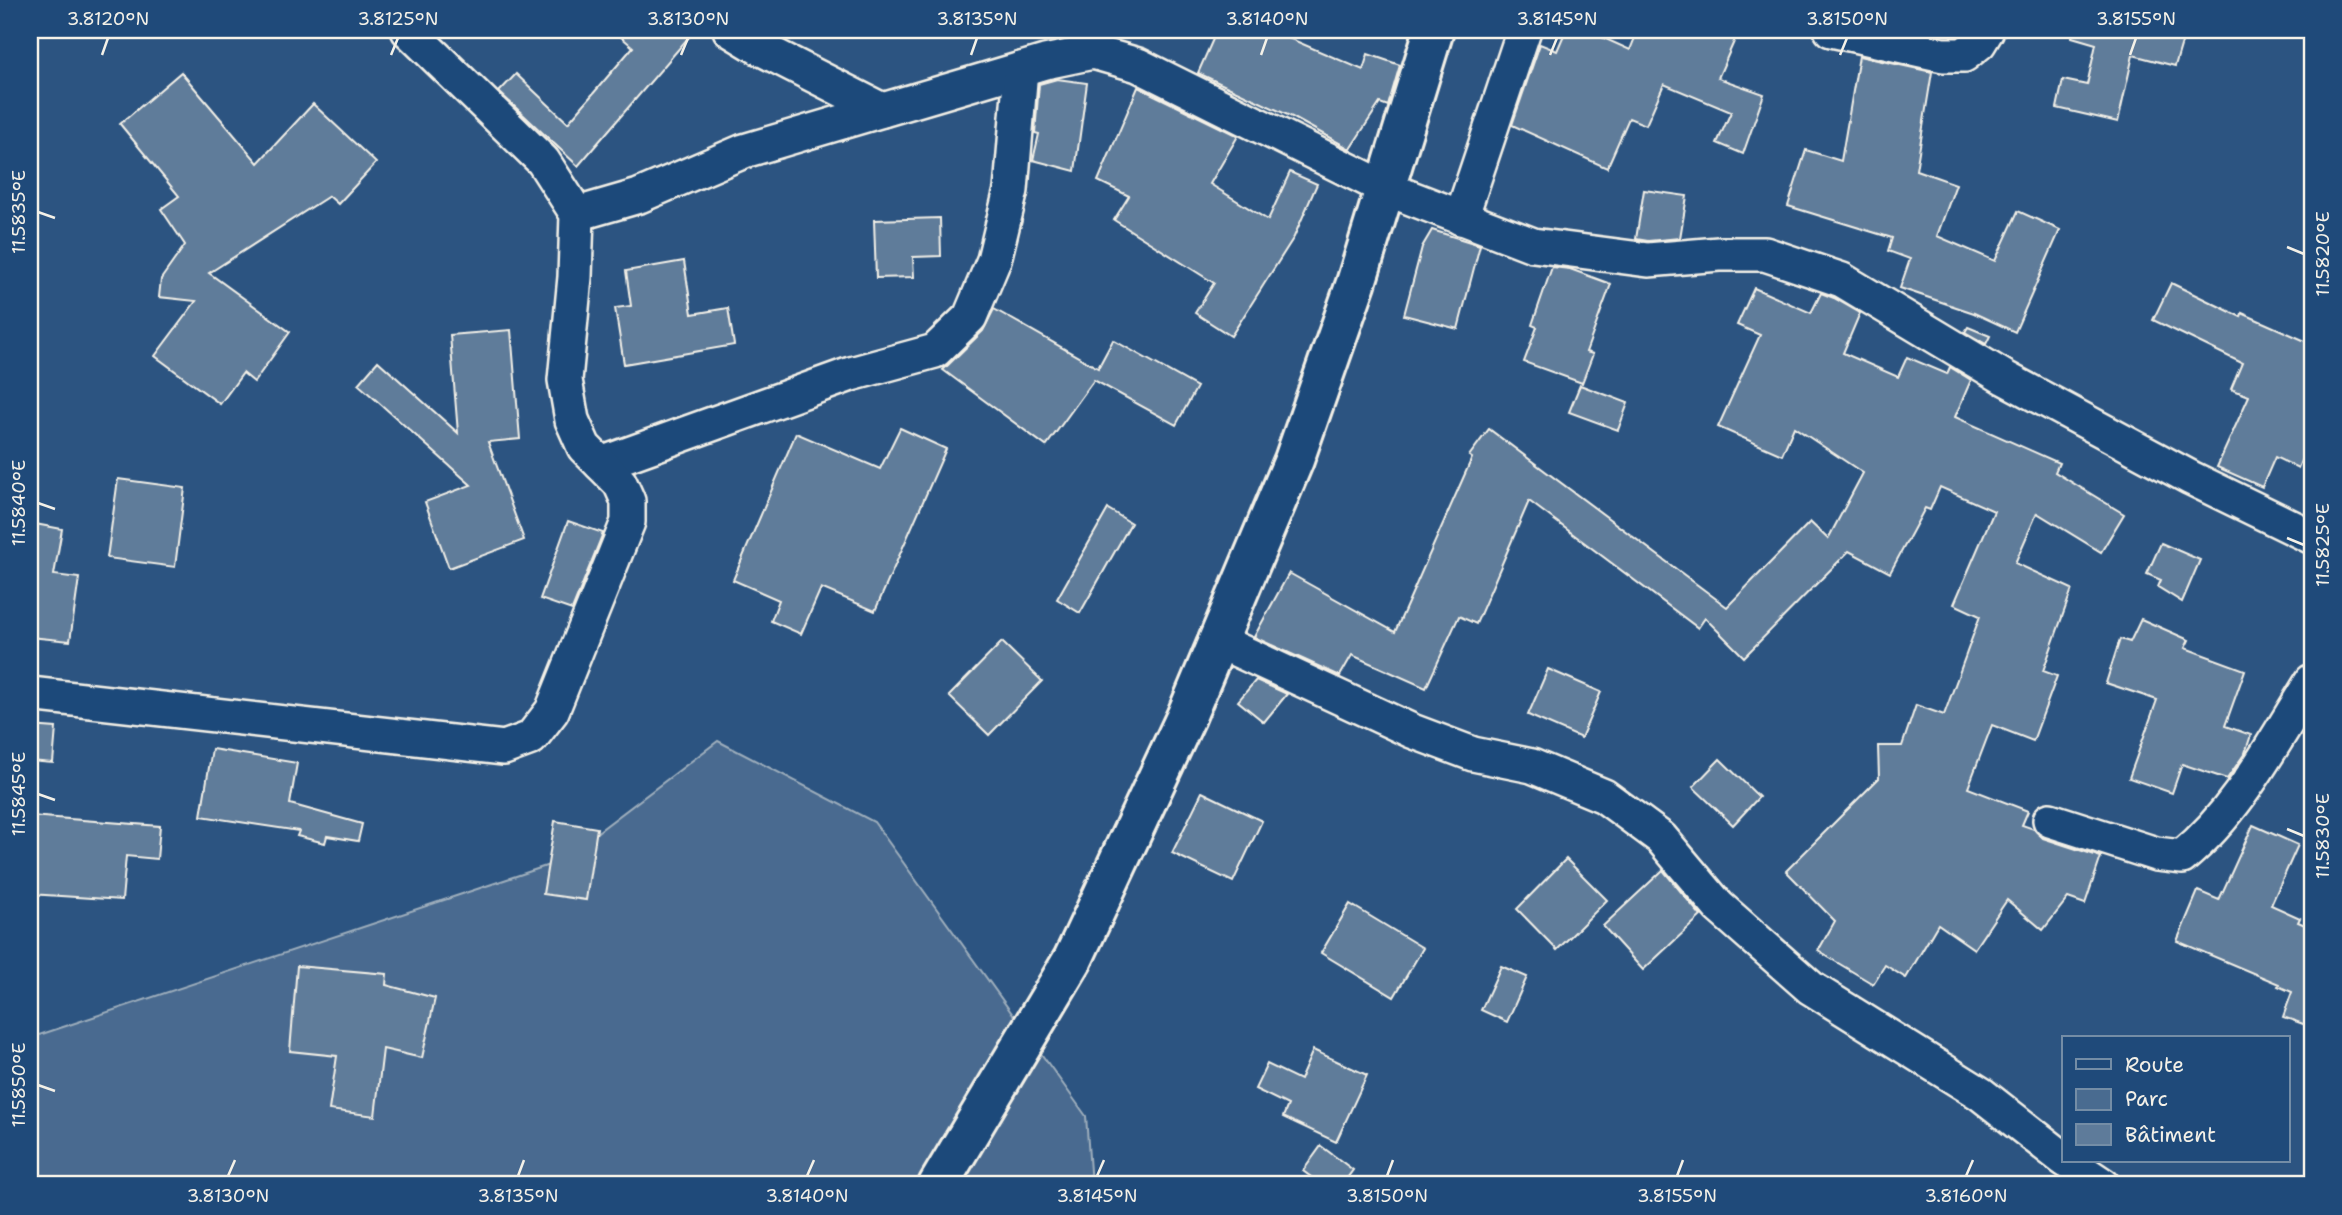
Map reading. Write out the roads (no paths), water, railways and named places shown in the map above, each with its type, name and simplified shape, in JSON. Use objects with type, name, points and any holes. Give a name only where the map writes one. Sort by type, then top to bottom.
[{"type":"main road","points":[[938,1185],[1073,959],[1186,717],[1294,460],[1356,283],[1434,30]]},
{"type":"street","points":[[30,694],[503,748],[531,738],[552,711],[628,522],[628,501],[620,483],[584,447],[572,420],[565,380],[575,277],[577,214],[543,161],[408,30]]},
{"type":"street","points":[[730,30],[882,110]]},
{"type":"street","points":[[1461,218],[1524,30]]},
{"type":"street","points":[[1831,30],[1943,55],[1965,55],[1979,43],[1987,30]]},
{"type":"street","points":[[577,214],[639,196],[744,151],[1021,69],[1093,52],[1138,65],[1385,188],[1533,245],[1648,260],[1719,254],[1765,254],[1842,280],[2017,384],[2191,478],[2312,537]]},
{"type":"street","points":[[601,464],[851,374],[935,351],[970,317],[994,260],[1011,190],[1021,69]]},
{"type":"street","points":[[1218,641],[1412,731],[1474,754],[1532,766],[1604,796],[1661,838],[1719,906],[1811,988],[1981,1094],[2062,1158]]},
{"type":"street","points":[[2050,820],[2156,854],[2182,857],[2206,837],[2233,805],[2312,681]]},
{"type":"street","points":[[2068,1162],[2103,1185]]}]
